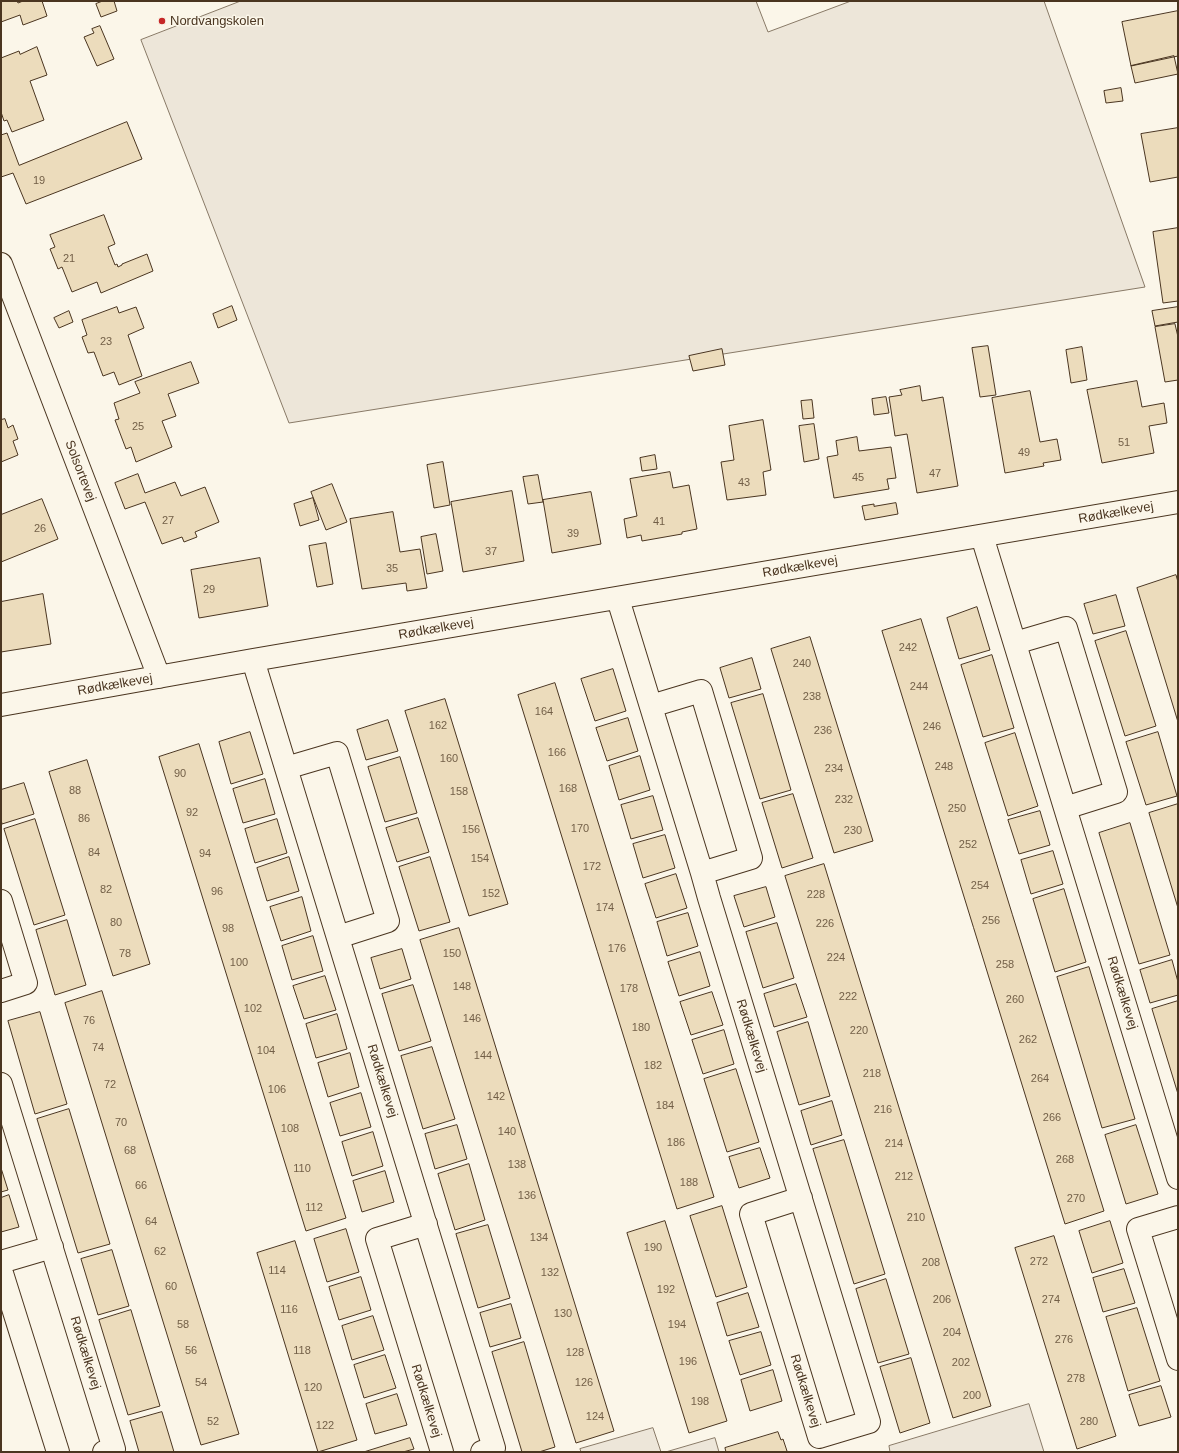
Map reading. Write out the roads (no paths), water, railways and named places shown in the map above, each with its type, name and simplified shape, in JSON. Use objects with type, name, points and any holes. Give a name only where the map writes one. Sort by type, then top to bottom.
[{"type":"street","name":"Solsortevej","points":[[1,264],[159,677]]},
{"type":"street","name":"Rødkælkevej","points":[[1,704],[1178,502]]},
{"type":"street","name":"Rødkælkevej","points":[[982,536],[1178,1178]]},
{"type":"street","name":"Rødkælkevej","points":[[618,599],[702,873],[801,1198],[869,1422],[819,1437],[751,1214],[801,1198]]},
{"type":"street","points":[[1015,644],[1066,628],[1112,777],[1116,792],[1065,808]]},
{"type":"street","name":"Rødkælkevej","points":[[253,660],[494,1448],[482,1452]]},
{"type":"street","points":[[651,706],[700,691],[705,706],[751,858],[702,873]]},
{"type":"street","points":[[286,768],[337,753],[346,782],[388,921],[338,937]]},
{"type":"street","points":[[1,901],[26,983],[1,991]]},
{"type":"street","name":"Rødkælkevej","points":[[1,1084],[114,1449],[104,1452]]},
{"type":"street","points":[[1178,1217],[1138,1229],[1178,1359]]},
{"type":"street","name":"Rødkælkevej","points":[[426,1224],[377,1239],[442,1452]]},
{"type":"street","points":[[1,1262],[52,1247]]},
{"type":"street","points":[[1,1270],[58,1452]]},
{"type":"place","name":"Nordvangskolen","points":[[162,21]]}]
